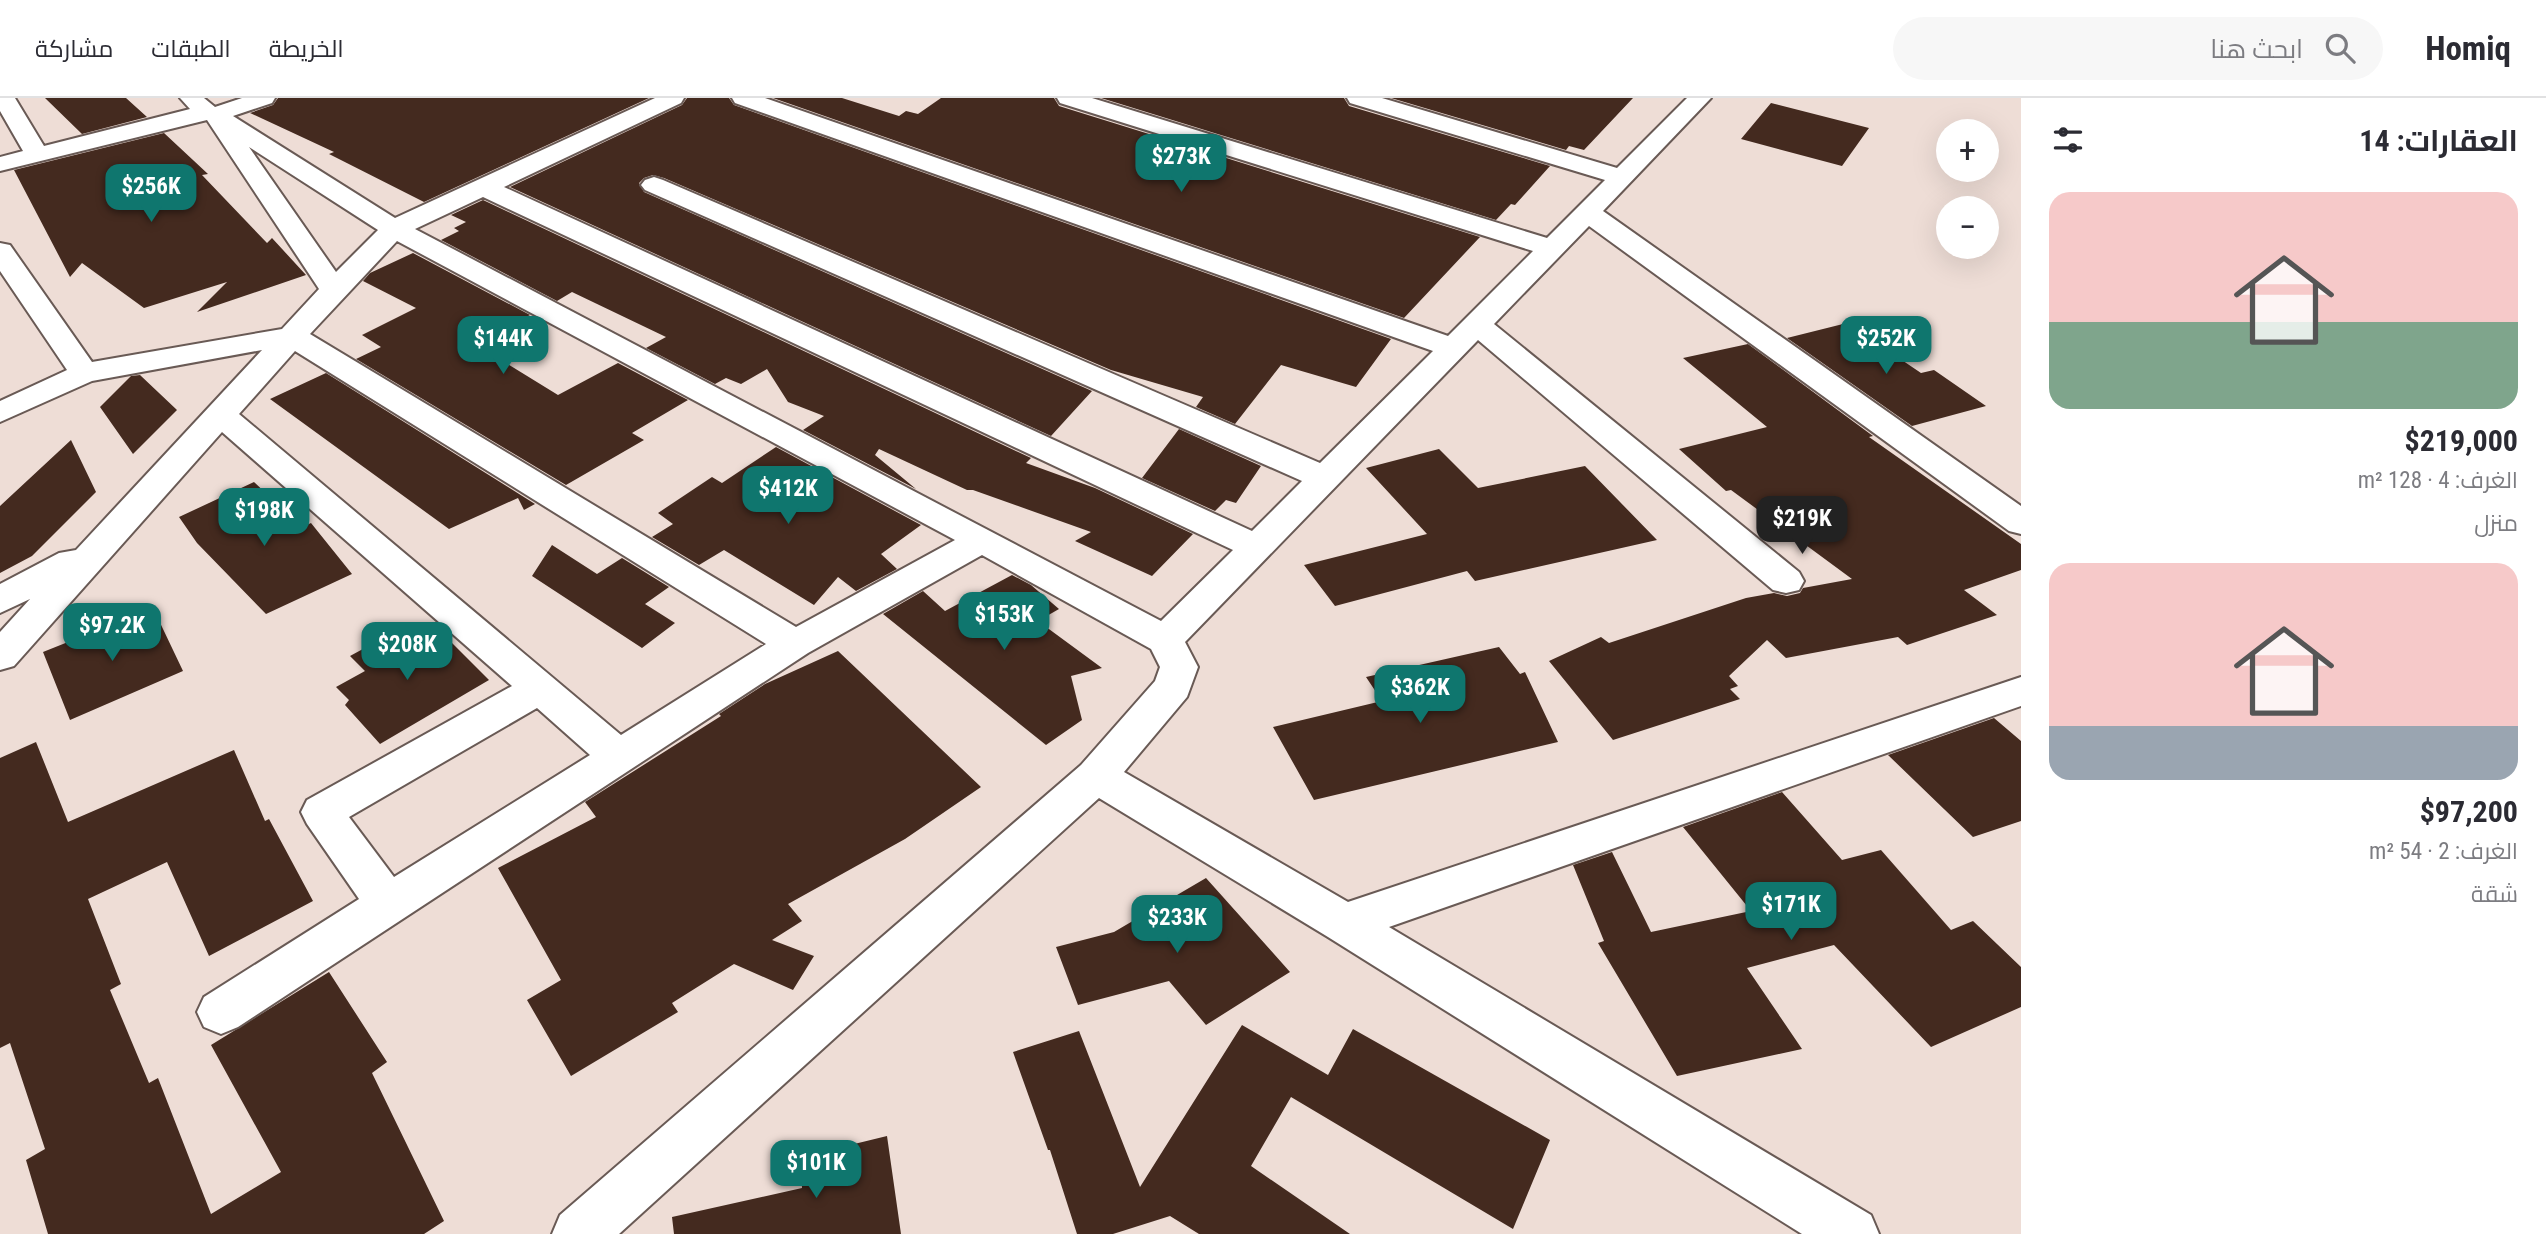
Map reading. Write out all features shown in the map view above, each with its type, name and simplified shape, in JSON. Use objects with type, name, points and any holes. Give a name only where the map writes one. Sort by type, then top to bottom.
[{"type":"street","points":[[4,98],[37,155]]},
{"type":"street","points":[[0,164],[204,109],[264,98]]},
{"type":"street","points":[[0,656],[334,290],[394,229],[673,98]]},
{"type":"street","points":[[743,98],[1454,348]]},
{"type":"street","points":[[1068,98],[1552,248]]},
{"type":"street","points":[[1359,98],[1622,177]]},
{"type":"street","points":[[1165,640],[1622,177],[1685,101]]},
{"type":"street","points":[[204,109],[394,229],[982,540],[1165,640],[1179,667],[1173,687],[1097,776],[579,1234]]},
{"type":"street","points":[[204,109],[334,290]]},
{"type":"street","points":[[654,185],[1325,478]]},
{"type":"street","points":[[483,187],[1257,547]]},
{"type":"street","points":[[1587,212],[2021,523]]},
{"type":"street","points":[[1,254],[84,373]]},
{"type":"street","points":[[1477,324],[1786,581]]},
{"type":"street","points":[[0,413],[84,373],[292,336],[795,644]]},
{"type":"street","points":[[220,414],[619,757]]},
{"type":"street","points":[[221,1012],[795,644],[982,540]]},
{"type":"street","points":[[0,600],[99,545]]},
{"type":"street","points":[[388,904],[322,812],[540,688]]},
{"type":"street","points":[[1344,923],[2021,691]]},
{"type":"street","points":[[1097,776],[1344,923],[1852,1234]]},
{"type":"building","points":[[45,98],[126,98],[147,117],[82,134]]},
{"type":"building","points":[[278,98],[649,98],[424,202],[329,154],[334,152],[250,113],[273,105]]},
{"type":"building","points":[[687,98],[729,98],[734,105],[1391,339],[1356,387],[1281,365],[1235,424],[1196,407],[1203,397],[1111,370],[664,178],[653,175],[639,183],[644,192],[1092,391],[1051,436],[510,187],[682,105]]},
{"type":"building","points":[[773,98],[842,98],[899,116],[906,111],[918,114],[941,98],[1054,98],[1059,106],[1480,237],[1404,318]]},
{"type":"building","points":[[1101,98],[1344,98],[1349,106],[1550,166],[1515,205],[1511,204],[1496,220]]},
{"type":"building","points":[[1391,98],[1633,98],[1584,150],[1569,146],[1566,150]]},
{"type":"building","points":[[1771,103],[1869,128],[1842,166],[1741,139]]},
{"type":"building","points":[[164,133],[208,174],[202,175],[267,243],[272,238],[306,275],[197,312],[227,282],[144,308],[82,263],[70,277],[14,170]]},
{"type":"building","points":[[483,200],[1031,458],[1026,463],[1095,488],[1193,534],[1152,576],[1075,541],[1091,532],[967,490],[879,449],[875,455],[916,489],[803,430],[824,416],[788,402],[767,369],[741,384],[726,378],[715,384],[646,348],[666,337],[572,292],[557,301],[441,240],[459,231],[454,228],[466,222],[451,215]]},
{"type":"building","points":[[413,253],[530,315],[475,344],[558,395],[618,363],[688,400],[632,433],[644,440],[566,485],[356,359],[381,347],[362,335],[416,308],[363,281],[370,273]]},
{"type":"building","points":[[1847,323],[1921,373],[1934,370],[1986,406],[1912,426],[1787,338]]},
{"type":"building","points":[[1748,344],[1873,436],[1869,437],[2021,544],[2021,570],[1964,590],[1997,615],[1907,645],[1898,637],[1786,658],[1767,640],[1729,676],[1738,686],[1730,689],[1740,699],[1613,740],[1549,661],[1601,637],[1609,643],[1746,598],[1774,593],[1787,596],[1800,593],[1803,588],[1852,579],[1731,490],[1726,491],[1679,449],[1767,427],[1683,358]]},
{"type":"building","points":[[326,373],[535,504],[524,510],[518,498],[449,529],[270,399]]},
{"type":"building","points":[[140,375],[177,410],[133,454],[100,407],[131,376]]},
{"type":"building","points":[[1179,429],[1261,466],[1236,503],[1226,500],[1215,511],[1142,478]]},
{"type":"building","points":[[71,440],[96,492],[32,556],[0,573],[0,506]]},
{"type":"building","points":[[776,447],[921,525],[881,554],[897,569],[856,591],[838,577],[814,605],[724,550],[699,565],[652,537],[673,524],[658,513],[712,477],[722,483]]},
{"type":"building","points":[[1439,449],[1478,488],[1585,466],[1657,540],[1475,581],[1467,571],[1335,606],[1304,565],[1427,534],[1366,468]]},
{"type":"building","points":[[254,482],[302,527],[311,523],[352,574],[266,614],[197,543],[179,517]]},
{"type":"building","points":[[552,545],[597,574],[622,558],[669,587],[645,604],[675,623],[642,648],[532,576]]},
{"type":"building","points":[[1012,575],[1031,585],[1059,609],[1038,621],[1102,668],[1071,676],[1082,720],[1046,745],[883,614],[923,591],[945,611]]},
{"type":"building","points":[[153,608],[183,671],[70,720],[43,652]]},
{"type":"building","points":[[437,628],[489,680],[380,744],[345,705],[349,700],[336,687],[365,671],[350,656],[398,630],[410,643]]},
{"type":"building","points":[[1499,647],[1520,674],[1525,672],[1558,742],[1314,800],[1273,727],[1382,701],[1366,677]]},
{"type":"building","points":[[838,651],[981,787],[905,839],[788,904],[802,921],[772,940],[814,956],[793,990],[734,964],[672,1003],[678,1012],[571,1076],[527,1000],[561,980],[498,868],[596,817],[585,802],[721,716],[719,714],[765,684]]},
{"type":"building","points":[[1994,718],[2021,741],[2021,821],[1973,837],[1888,755]]},
{"type":"building","points":[[36,742],[68,822],[234,750],[265,821],[269,819],[313,901],[209,956],[167,862],[88,899],[121,984],[110,990],[149,1083],[158,1078],[211,1214],[281,1172],[211,1045],[329,972],[387,1062],[372,1073],[444,1221],[424,1234],[48,1234],[26,1160],[45,1149],[10,1043],[0,1048],[0,758]]},
{"type":"building","points":[[1782,792],[1842,860],[1881,850],[1951,930],[1973,921],[2021,967],[2021,1007],[1931,1047],[1834,945],[1747,968],[1802,1049],[1677,1076],[1598,943],[1604,941],[1573,865],[1612,852],[1651,932],[1751,911],[1683,827]]},
{"type":"building","points":[[1206,878],[1290,972],[1206,1025],[1169,981],[1078,1005],[1056,947],[1114,932]]},
{"type":"building","points":[[1242,1025],[1328,1075],[1353,1029],[1550,1140],[1513,1229],[1291,1097],[1251,1166],[1350,1234],[1199,1234],[1170,1216],[1113,1234],[1077,1234],[1050,1150],[1013,1052],[1079,1031],[1140,1187]]},
{"type":"building","points":[[887,1136],[901,1234],[674,1234],[672,1217],[802,1188],[801,1157]]}]
